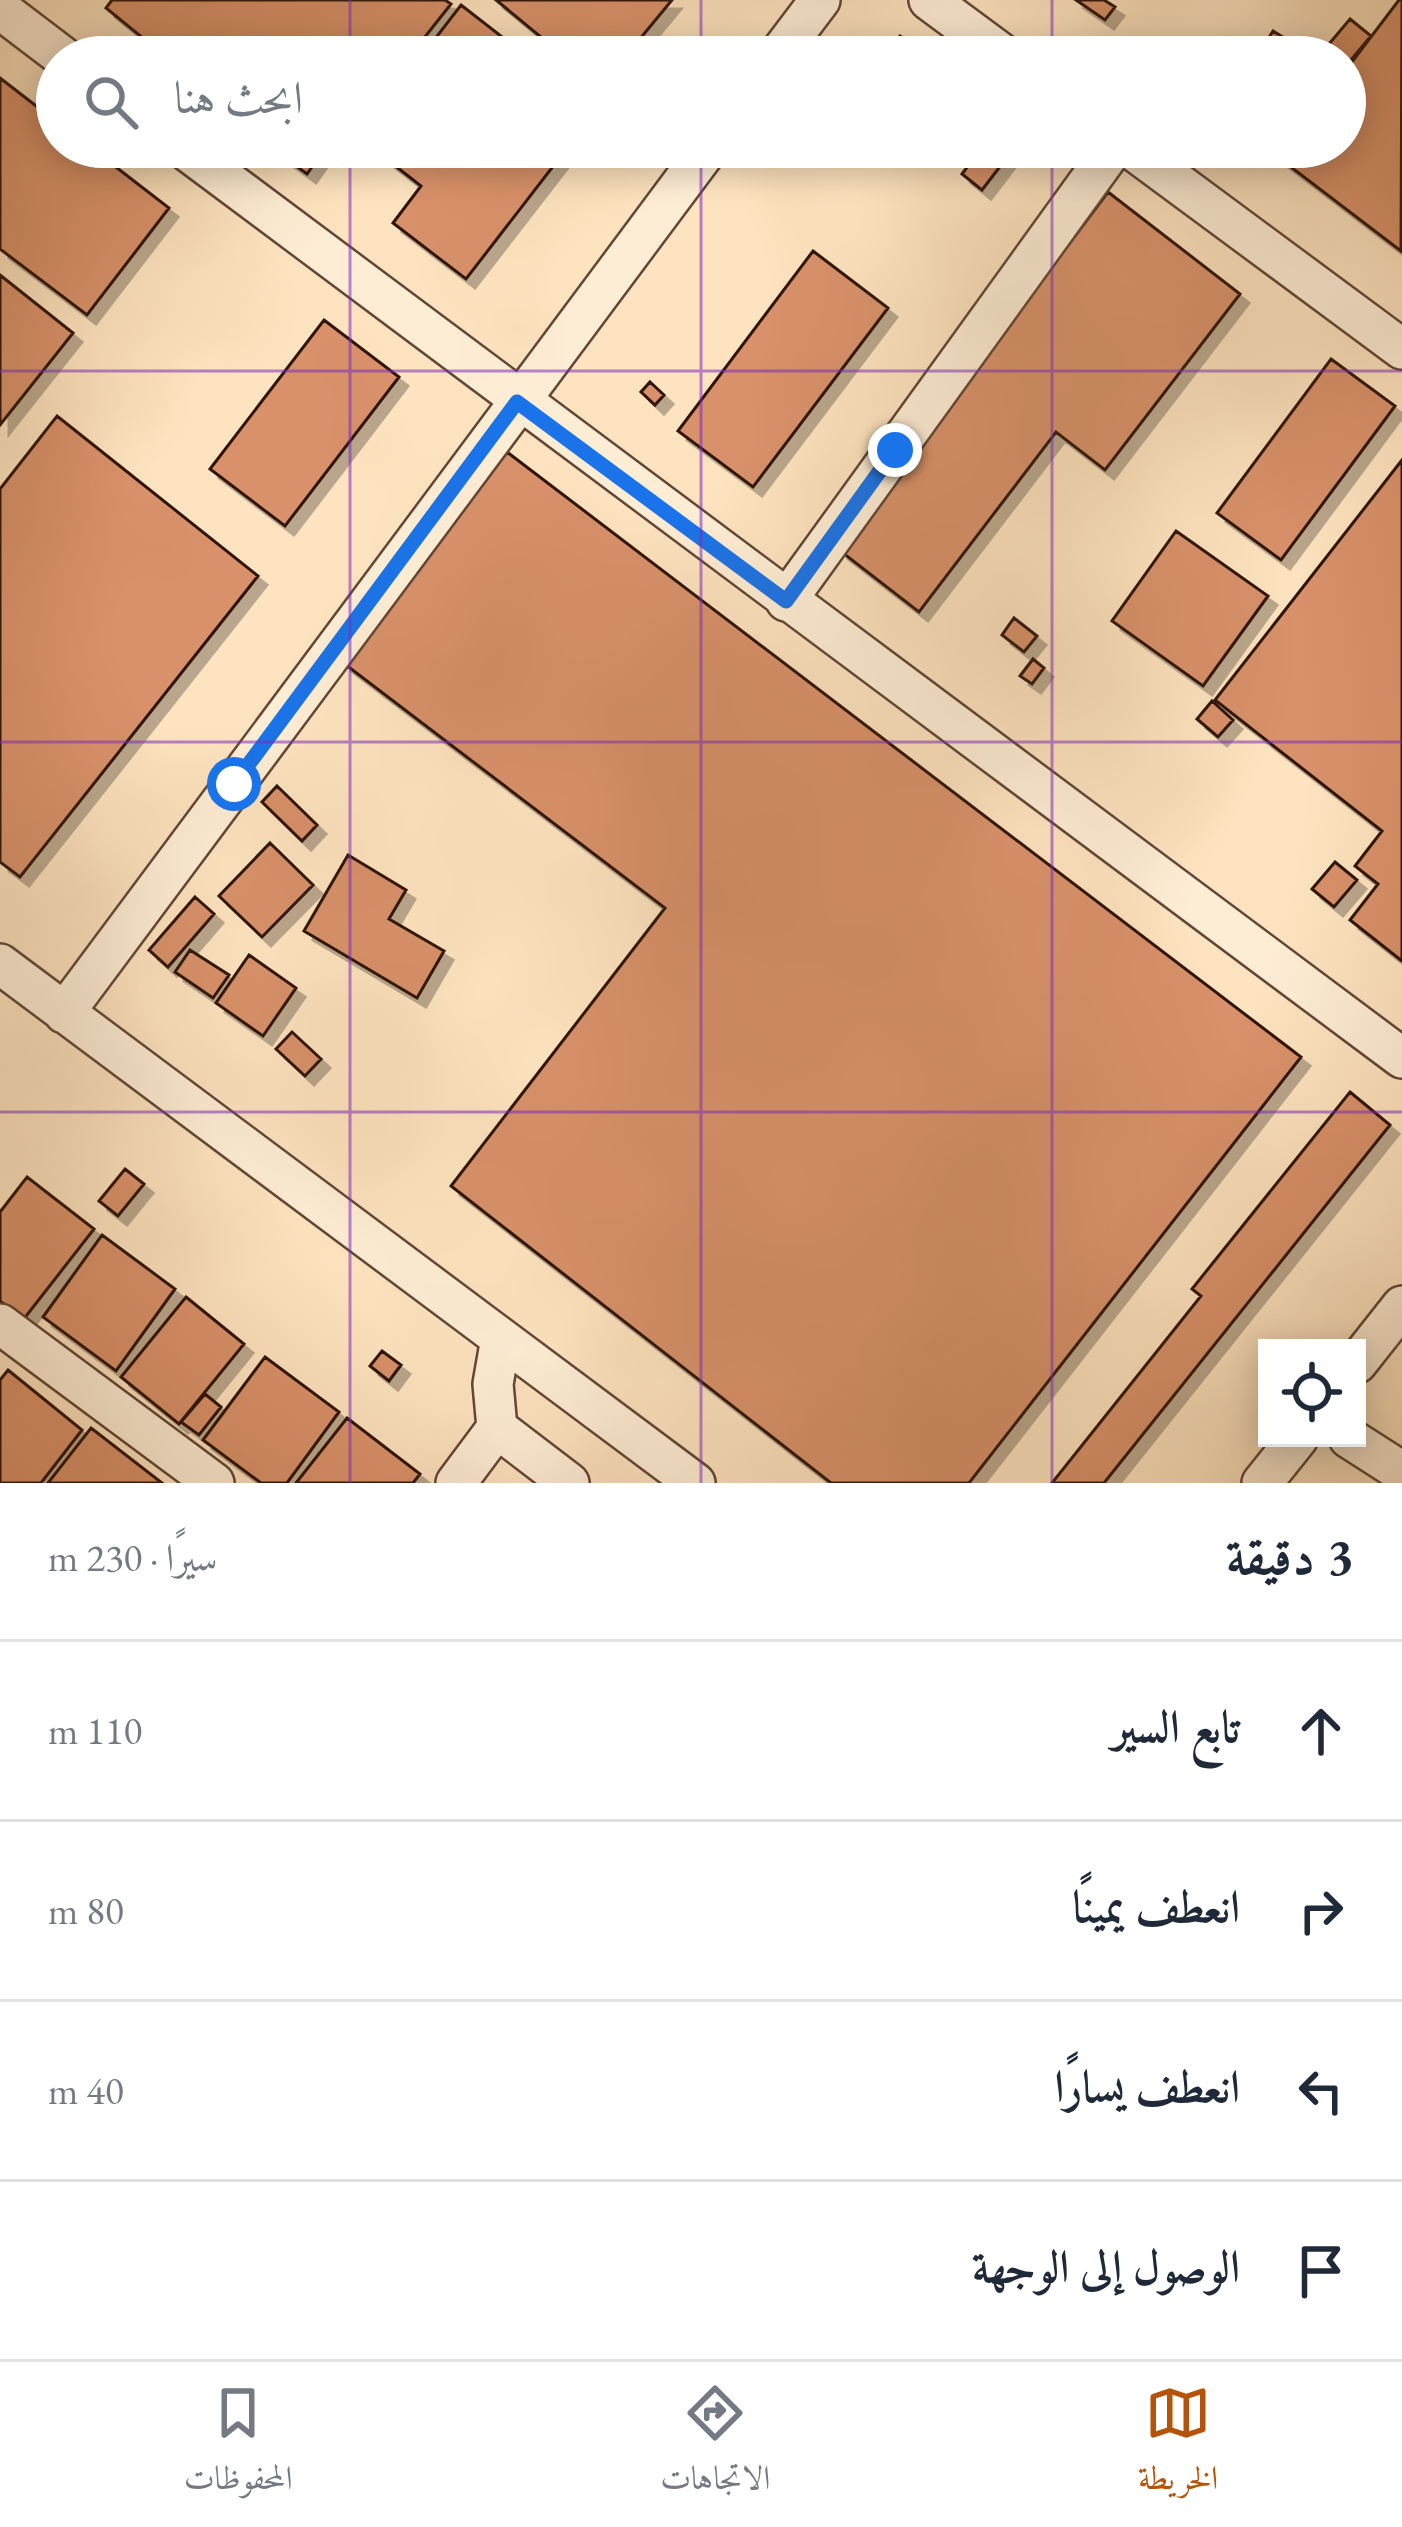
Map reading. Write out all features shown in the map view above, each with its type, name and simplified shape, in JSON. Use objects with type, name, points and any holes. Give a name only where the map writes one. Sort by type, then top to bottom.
[{"type":"street","points":[[793,36],[820,0]]},
{"type":"street","points":[[929,0],[978,36]]},
{"type":"street","points":[[0,9],[36,36]]},
{"type":"street","points":[[210,168],[517,402],[1402,1058]]},
{"type":"street","points":[[64,1013],[693,168]]},
{"type":"street","points":[[786,601],[1099,168]]},
{"type":"street","points":[[1157,168],[1402,349]]},
{"type":"street","points":[[0,964],[695,1483]]},
{"type":"street","points":[[1366,1352],[1402,1306]]},
{"type":"street","points":[[0,1324],[214,1483]]},
{"type":"street","points":[[457,1483],[497,1428],[493,1384],[501,1338]]},
{"type":"street","points":[[497,1428],[569,1483]]},
{"type":"street","points":[[1262,1483],[1291,1447]]},
{"type":"street","points":[[1363,1447],[1402,1472]]},
{"type":"building","points":[[112,0],[445,0],[451,4],[426,36],[140,36],[106,8]]},
{"type":"building","points":[[496,0],[672,0],[642,36],[540,36]]},
{"type":"building","points":[[1076,0],[1104,0],[1115,7],[1105,20]]},
{"type":"building","points":[[1402,0],[1401,251],[1292,168],[1366,168],[1366,43]]},
{"type":"building","points":[[461,5],[501,36],[437,36]]},
{"type":"building","points":[[1350,19],[1371,36],[1366,42],[1366,36],[1336,36]]},
{"type":"building","points":[[0,78],[36,106],[36,168],[117,168],[169,208],[87,315],[0,249]]},
{"type":"building","points":[[398,168],[552,168],[466,279],[393,223],[421,186]]},
{"type":"building","points":[[966,168],[999,168],[982,190],[962,174]]},
{"type":"building","points":[[1108,192],[1240,294],[1105,470],[1056,432],[919,612],[839,550]]},
{"type":"building","points":[[813,251],[888,308],[753,487],[678,431]]},
{"type":"building","points":[[0,275],[73,333],[0,425]]},
{"type":"building","points":[[324,320],[399,377],[285,526],[210,469]]},
{"type":"building","points":[[1331,359],[1395,406],[1281,560],[1217,513]]},
{"type":"building","points":[[650,382],[664,395],[655,405],[641,392]]},
{"type":"building","points":[[57,416],[258,576],[20,877],[0,862],[0,489]]},
{"type":"building","points":[[507,452],[1301,1057],[969,1483],[831,1483],[451,1186],[665,908],[342,662]]},
{"type":"building","points":[[1402,460],[1402,961],[1350,920],[1378,884],[1355,866],[1382,831],[1215,700]]},
{"type":"building","points":[[1176,531],[1268,596],[1203,686],[1112,621]]},
{"type":"building","points":[[1014,618],[1037,636],[1024,652],[1002,635]]},
{"type":"building","points":[[1033,659],[1044,668],[1032,684],[1020,676]]},
{"type":"building","points":[[1212,701],[1233,720],[1218,737],[1197,719]]},
{"type":"building","points":[[277,786],[317,825],[302,841],[262,802]]},
{"type":"building","points":[[270,843],[313,885],[262,937],[219,896]]},
{"type":"building","points":[[348,855],[406,890],[389,919],[444,951],[417,998],[304,931]]},
{"type":"building","points":[[1335,862],[1357,880],[1334,907],[1312,889]]},
{"type":"building","points":[[195,897],[214,914],[168,967],[149,950]]},
{"type":"building","points":[[190,950],[229,975],[213,998],[175,972]]},
{"type":"building","points":[[249,955],[296,988],[263,1036],[216,1003]]},
{"type":"building","points":[[292,1032],[321,1059],[305,1076],[276,1049]]},
{"type":"building","points":[[1350,1092],[1390,1125],[1104,1483],[1052,1483],[1201,1296],[1192,1289]]},
{"type":"building","points":[[125,1169],[144,1184],[118,1216],[99,1201]]},
{"type":"building","points":[[27,1177],[94,1229],[23,1320],[0,1301],[0,1212]]},
{"type":"building","points":[[102,1235],[175,1289],[116,1371],[43,1317]]},
{"type":"building","points":[[186,1297],[244,1344],[179,1424],[121,1377]]},
{"type":"building","points":[[382,1351],[401,1365],[389,1381],[370,1366]]},
{"type":"building","points":[[265,1357],[339,1412],[287,1483],[261,1483],[203,1440]]},
{"type":"building","points":[[8,1370],[82,1430],[41,1483],[0,1483],[0,1380]]},
{"type":"building","points":[[205,1394],[221,1407],[199,1435],[181,1422]]},
{"type":"building","points":[[347,1418],[420,1474],[413,1483],[296,1483]]},
{"type":"building","points":[[91,1428],[162,1483],[48,1483]]},
{"type":"route","points":[[234,784],[517,402],[786,601],[895,450]]}]
